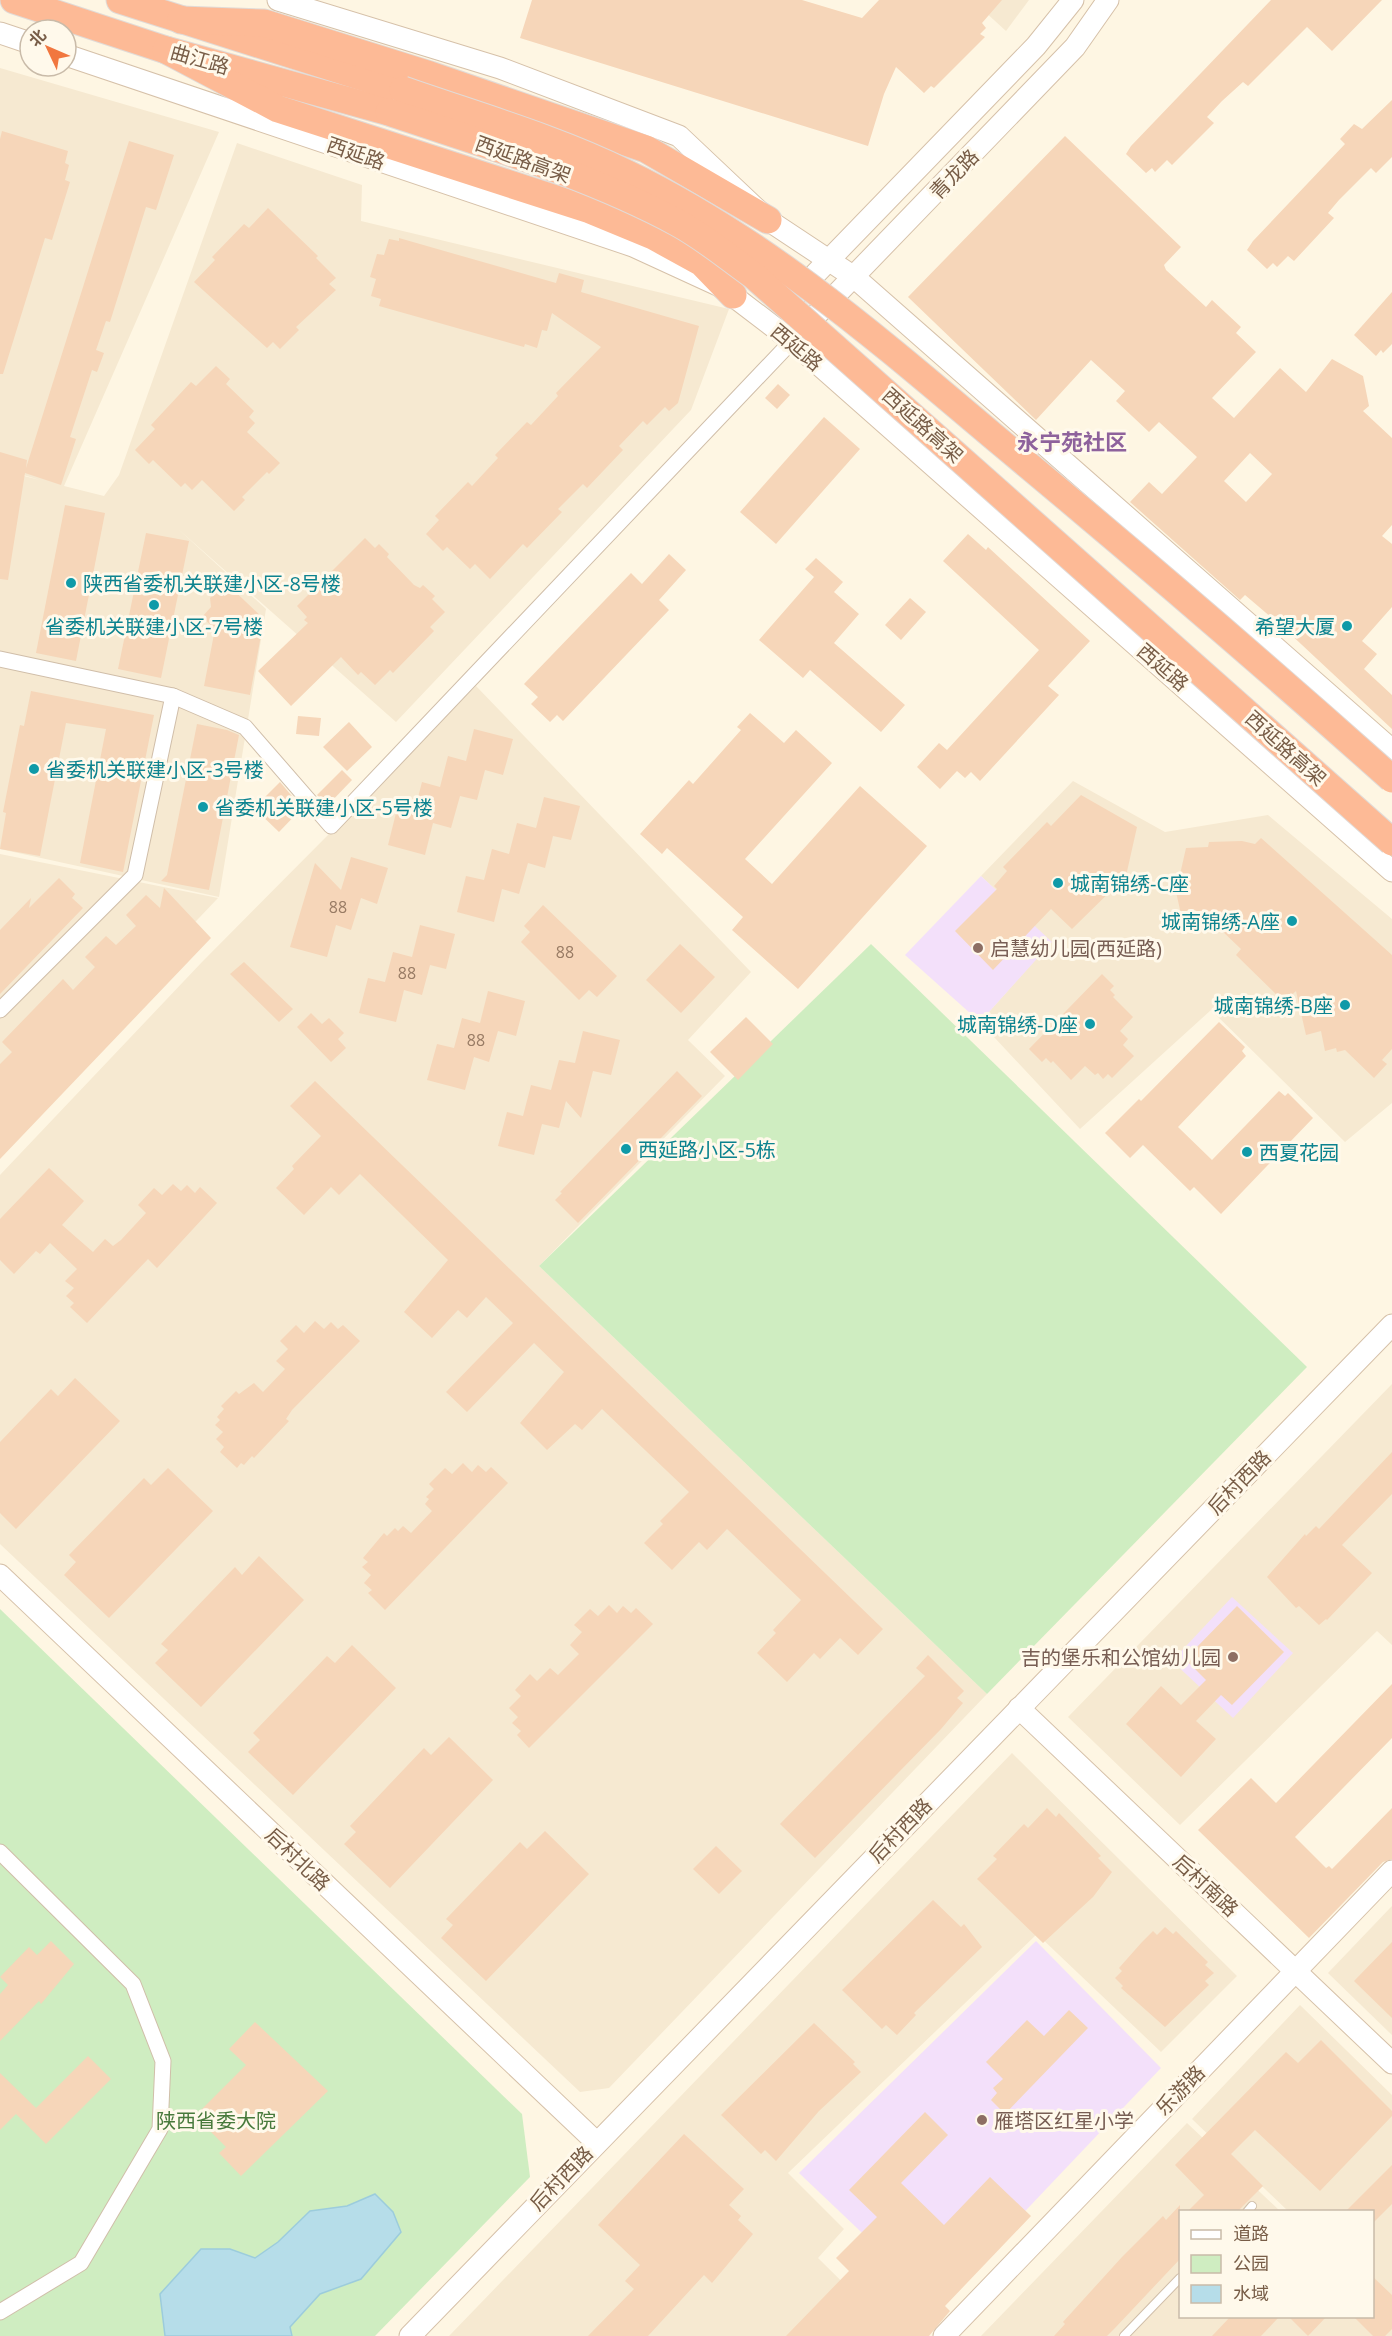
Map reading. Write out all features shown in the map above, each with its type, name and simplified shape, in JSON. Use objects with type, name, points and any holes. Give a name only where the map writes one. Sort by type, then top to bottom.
[{"type":"highway","name":"曲江路","points":[[14,0],[166,50],[396,101]]},
{"type":"highway","name":"曲江路","points":[[120,0],[181,20],[396,101]]},
{"type":"highway","points":[[181,20],[264,22],[572,123],[646,149],[768,220]]},
{"type":"highway","points":[[166,50],[278,109],[590,210],[653,236],[702,264],[733,295]]},
{"type":"highway","name":"西延路高架","points":[[396,101],[553,142],[627,173],[763,252],[838,305],[1187,597],[1392,779]]},
{"type":"highway","name":"西延路高架","points":[[396,101],[626,198],[680,224],[753,275],[1392,842]]},
{"type":"street","points":[[278,0],[500,68],[679,136],[768,220],[855,277],[1392,750]]},
{"type":"street","name":"青龙路","points":[[768,322],[1036,46],[1073,0]]},
{"type":"street","name":"青龙路","points":[[792,341],[1075,47],[1108,0]]},
{"type":"street","points":[[0,33],[18,39]]},
{"type":"street","name":"西延路","points":[[78,59],[633,246],[720,286],[792,341],[1392,871]]},
{"type":"street","points":[[0,659],[173,696],[246,727],[330,826],[792,341]]},
{"type":"street","points":[[0,1010],[135,875],[173,696]]},
{"type":"street","name":"后村西路","points":[[410,2336],[1392,1325]]},
{"type":"street","name":"后村北路","points":[[0,1575],[596,2142]]},
{"type":"street","name":"后村南路","points":[[1019,1708],[1392,2063]]},
{"type":"street","points":[[0,1852],[133,1984],[163,2061],[160,2129],[81,2263],[0,2312]]},
{"type":"street","name":"乐游路","points":[[944,2336],[1392,1871]]},
{"type":"lane","points":[[1124,2336],[1179,2279]]},
{"type":"shaded area","points":[[972,0],[1029,0],[1006,31]]},
{"type":"shaded area","points":[[0,68],[18,73],[18,78],[34,78],[219,132],[64,486],[104,496],[119,475],[237,143],[362,185],[361,221],[729,309],[691,410],[396,722],[177,528],[266,609],[219,897],[0,849],[0,470],[40,480],[0,468]]},
{"type":"shaded area","points":[[476,686],[751,972],[688,1040],[725,1076],[539,1266],[987,1694],[609,2088],[580,2092],[0,1544],[0,1175],[202,962]]},
{"type":"shaded area","points":[[1073,781],[1165,832],[1268,815],[1392,919],[1392,1103],[1345,1142],[1211,1010],[1080,1129],[980,1022],[1051,942],[981,876]]},
{"type":"shaded area","points":[[0,854],[218,898],[0,1127]]},
{"type":"shaded area","name":"启慧幼儿园(西延路)","points":[[981,876],[1052,942],[980,1022],[905,955]]},
{"type":"shaded area","points":[[1392,1384],[1392,1645],[1377,1631],[1180,1825],[1068,1717]]},
{"type":"shaded area","name":"吉的堡乐和公馆幼儿园","points":[[1232,1597],[1293,1653],[1233,1718],[1172,1661]]},
{"type":"shaded area","points":[[1012,1753],[1237,1976],[1161,2052],[1037,1934],[788,2173],[844,2229],[818,2258],[891,2330],[886,2336],[449,2336]]},
{"type":"shaded area","points":[[1392,1906],[1392,2035],[1328,1973]]},
{"type":"shaded area","name":"雁塔区红星小学","points":[[1036,1941],[1161,2068],[937,2304],[799,2173]]},
{"type":"shaded area","points":[[1300,2005],[1392,2095],[1392,2312],[1374,2294],[1374,2210],[1287,2210],[1192,2119]]},
{"type":"shaded area","points":[[1187,2123],[1279,2210],[1179,2210],[1179,2318],[1392,2318],[1392,2336],[981,2336]]},
{"type":"green space","points":[[871,944],[1307,1367],[987,1694],[539,1266]]},
{"type":"green space","name":"陕西省委大院","points":[[0,1609],[522,2114],[530,2177],[375,2336],[0,2336]]},
{"type":"water","points":[[375,2194],[393,2212],[401,2232],[361,2279],[320,2294],[290,2327],[292,2336],[165,2336],[160,2294],[201,2249],[230,2249],[255,2258],[278,2242],[310,2211],[347,2206]]},
{"type":"building","points":[[532,0],[802,0],[862,18],[879,0],[1002,0],[982,23],[986,28],[980,34],[985,37],[934,88],[931,86],[924,93],[896,67],[884,94],[868,146],[520,38]]},
{"type":"building","points":[[1271,0],[1382,0],[1332,51],[1307,27],[1248,86],[1243,82],[1222,101],[1207,117],[1214,123],[1172,165],[1167,160],[1155,172],[1152,168],[1146,173],[1126,154],[1131,146]]},
{"type":"building","points":[[1392,100],[1392,157],[1376,173],[1371,168],[1339,200],[1328,213],[1334,218],[1294,261],[1288,256],[1277,267],[1273,263],[1267,269],[1247,250],[1253,241],[1345,144],[1340,139],[1354,124],[1362,129]]},
{"type":"building","points":[[2,131],[68,151],[65,163],[69,165],[65,180],[70,182],[52,240],[45,238],[3,374],[0,374],[0,139]]},
{"type":"building","points":[[1065,136],[1181,247],[1164,265],[1166,270],[1206,307],[1212,300],[1241,327],[1236,333],[1256,352],[1212,398],[1234,418],[1280,368],[1306,392],[1332,359],[1363,376],[1369,406],[1363,411],[1392,438],[1392,525],[1382,536],[1392,544],[1392,607],[1362,641],[1377,654],[1364,669],[1392,695],[1392,729],[1286,630],[1245,595],[1240,600],[1130,502],[1149,482],[1162,494],[1197,457],[1159,422],[1149,432],[1116,401],[1125,391],[1091,360],[1036,420],[908,297]],"holes":[[[1250,453],[1272,474],[1246,502],[1224,481]]]},
{"type":"building","points":[[129,141],[174,155],[156,210],[146,207],[110,322],[106,321],[96,350],[104,353],[97,372],[92,370],[70,437],[76,439],[61,485],[25,473],[8,580],[0,579],[0,452],[27,460],[26,468]]},
{"type":"building","points":[[268,208],[318,256],[316,258],[336,278],[329,284],[336,290],[296,327],[299,330],[280,349],[273,342],[267,348],[194,282],[215,260],[212,257],[244,224],[249,228]]},
{"type":"building","points":[[399,238],[556,283],[559,273],[584,280],[581,292],[699,326],[678,403],[669,411],[665,407],[647,425],[643,421],[619,446],[623,450],[587,488],[583,484],[558,509],[562,512],[527,548],[523,544],[490,579],[475,564],[470,569],[447,547],[443,551],[426,534],[439,520],[435,516],[468,482],[472,486],[498,458],[495,455],[527,422],[531,425],[558,396],[556,393],[601,347],[552,313],[547,331],[542,330],[537,348],[525,344],[524,347],[379,306],[381,299],[371,296],[376,279],[370,277],[377,254],[384,255],[389,239],[399,241]]},
{"type":"building","points":[[1392,292],[1392,344],[1376,356],[1354,335]]},
{"type":"building","points":[[216,366],[230,379],[226,384],[254,411],[249,417],[255,423],[247,432],[280,463],[269,474],[267,472],[242,497],[245,500],[234,511],[202,480],[192,490],[185,483],[181,487],[153,460],[149,464],[135,450],[155,429],[151,425],[191,382],[196,386]]},
{"type":"building","points":[[778,384],[790,395],[777,409],[765,398]]},
{"type":"building","points":[[824,417],[860,449],[776,544],[740,512]]},
{"type":"building","name":"陕西省委机关联建小区-8号楼","points":[[65,505],[105,513],[76,661],[36,653]]},
{"type":"building","name":"省委机关联建小区-7号楼","points":[[146,533],[189,541],[161,678],[118,669]]},
{"type":"building","points":[[968,534],[986,550],[988,547],[1090,641],[1048,686],[1059,695],[980,781],[971,772],[965,778],[957,771],[940,789],[917,767],[939,743],[947,750],[1039,650],[943,561]]},
{"type":"building","points":[[365,538],[375,548],[379,544],[389,554],[387,557],[414,585],[420,588],[423,585],[435,596],[432,599],[445,612],[430,627],[434,631],[393,673],[390,670],[375,685],[361,672],[358,675],[341,657],[291,706],[258,671],[308,623],[304,620],[307,617],[297,606]]},
{"type":"building","points":[[669,554],[686,570],[659,600],[669,610],[563,721],[557,715],[550,722],[531,704],[538,697],[524,684],[631,573],[642,584]]},
{"type":"building","points":[[816,558],[843,582],[834,592],[859,614],[834,643],[905,705],[881,732],[810,670],[803,678],[759,640],[814,577],[805,569]]},
{"type":"building","points":[[225,582],[264,619],[250,695],[204,686],[215,629],[202,617],[211,607],[210,598]]},
{"type":"building","points":[[910,598],[926,612],[901,640],[885,625]]},
{"type":"building","points":[[31,691],[154,715],[123,872],[80,863],[106,729],[66,723],[40,856],[0,849],[6,813],[3,812],[20,725],[24,726]]},
{"type":"building","points":[[750,713],[784,743],[796,730],[832,763],[745,859],[772,884],[860,786],[927,846],[798,989],[732,930],[743,917],[667,848],[662,854],[640,834],[689,780],[693,784],[741,730],[737,727]]},
{"type":"building","points":[[298,716],[321,718],[319,736],[296,734]]},
{"type":"building","points":[[349,722],[372,747],[347,771],[323,747]]},
{"type":"building","name":"省委机关联建小区-5号楼","points":[[197,724],[239,735],[209,890],[161,881],[167,875]]},
{"type":"building","points":[[474,729],[513,739],[503,775],[485,770],[477,800],[460,796],[451,828],[433,823],[425,855],[388,845],[397,809],[414,813],[422,782],[440,787],[448,756],[466,761]]},
{"type":"building","points":[[342,770],[352,780],[327,806],[317,795]]},
{"type":"building","points":[[280,782],[302,808],[279,832],[254,808]]},
{"type":"building","name":"城南锦绣-C座","points":[[1081,795],[1137,827],[1126,876],[1072,929],[1051,909],[993,970],[955,931],[997,889],[994,886],[1007,871],[1003,867],[1047,822],[1051,826]]},
{"type":"building","points":[[544,797],[580,806],[571,840],[553,836],[545,868],[528,863],[519,894],[502,889],[494,922],[457,912],[466,876],[484,880],[492,849],[509,854],[517,823],[536,828]]},
{"type":"building","name":"城南锦绣-A座","points":[[1261,838],[1392,955],[1392,1049],[1382,1060],[1387,1064],[1374,1078],[1345,1050],[1337,1052],[1336,1048],[1325,1051],[1321,1031],[1306,1035],[1296,991],[1284,1002],[1236,955],[1241,949],[1220,929],[1212,931],[1211,927],[1201,930],[1196,910],[1181,914],[1176,892],[1186,848],[1208,847],[1209,842],[1242,841],[1255,844]]},
{"type":"building","points":[[351,857],[388,868],[377,904],[361,898],[351,930],[336,925],[327,957],[290,947],[315,863],[341,890]]},
{"type":"building","points":[[59,878],[75,894],[72,898],[83,908],[0,994],[0,930],[31,898],[29,908]]},
{"type":"building","points":[[164,888],[211,938],[0,1159],[0,1064],[12,1052],[2,1042],[63,979],[73,990],[95,967],[85,957],[106,936],[116,945],[136,926],[126,915],[146,895],[160,908]]},
{"type":"building","points":[[543,905],[617,976],[597,997],[589,990],[579,1000],[521,942],[530,932],[524,926]]},
{"type":"building","points":[[420,925],[455,934],[446,969],[430,965],[422,995],[404,990],[396,1022],[359,1013],[368,978],[385,982],[393,952],[412,957]]},
{"type":"building","points":[[680,944],[715,977],[681,1013],[646,980]]},
{"type":"building","points":[[244,962],[293,1009],[279,1022],[230,974]]},
{"type":"building","name":"城南锦绣-D座","points":[[1102,974],[1114,986],[1110,990],[1115,995],[1113,997],[1133,1017],[1120,1031],[1128,1039],[1123,1045],[1134,1056],[1112,1078],[1108,1074],[1103,1079],[1098,1073],[1095,1075],[1085,1066],[1071,1080],[1053,1061],[1051,1063],[1046,1058],[1042,1062],[1029,1049]]},
{"type":"building","points":[[488,991],[525,1001],[516,1036],[498,1031],[489,1062],[474,1057],[465,1090],[427,1080],[437,1044],[454,1048],[462,1018],[480,1023]]},
{"type":"building","points":[[311,1013],[322,1024],[329,1018],[344,1033],[338,1039],[346,1048],[331,1062],[297,1027]]},
{"type":"building","points":[[746,1017],[773,1044],[738,1080],[710,1052]]},
{"type":"building","points":[[1219,1022],[1245,1047],[1242,1051],[1246,1056],[1178,1127],[1212,1160],[1279,1091],[1285,1096],[1288,1093],[1313,1118],[1221,1214],[1194,1187],[1190,1191],[1143,1145],[1130,1158],[1105,1133],[1139,1099],[1141,1101]]},
{"type":"building","points":[[583,1031],[620,1040],[611,1075],[593,1071],[581,1118],[566,1101],[559,1128],[542,1124],[534,1155],[498,1146],[507,1112],[523,1116],[531,1085],[551,1090],[559,1060],[575,1063]]},
{"type":"building","name":"西延路小区-5栋","points":[[677,1071],[702,1096],[578,1223],[555,1200],[562,1193],[560,1192]]},
{"type":"building","points":[[315,1081],[883,1629],[858,1655],[840,1638],[820,1659],[814,1653],[787,1682],[757,1653],[776,1633],[773,1630],[801,1600],[727,1529],[707,1550],[699,1542],[672,1570],[644,1543],[663,1524],[660,1521],[689,1492],[602,1409],[582,1430],[575,1424],[547,1450],[520,1423],[564,1372],[534,1343],[467,1412],[446,1392],[513,1323],[486,1297],[467,1318],[458,1310],[432,1338],[404,1312],[448,1260],[360,1174],[339,1195],[331,1187],[304,1215],[276,1188],[294,1169],[292,1166],[321,1136],[290,1106]]},
{"type":"building","points":[[49,1168],[84,1201],[62,1225],[93,1252],[105,1239],[113,1246],[121,1240],[146,1213],[138,1205],[154,1188],[162,1195],[173,1184],[181,1191],[187,1185],[195,1193],[200,1187],[217,1203],[157,1268],[148,1259],[87,1323],[70,1307],[74,1303],[66,1296],[74,1288],[65,1281],[77,1269],[50,1243],[40,1254],[36,1251],[14,1274],[0,1260],[0,1219]]},
{"type":"building","points":[[315,1321],[324,1329],[331,1322],[338,1329],[343,1325],[360,1341],[292,1410],[286,1419],[289,1421],[254,1458],[252,1456],[244,1465],[241,1463],[237,1468],[220,1452],[224,1447],[216,1439],[223,1432],[215,1425],[220,1420],[217,1417],[224,1409],[221,1406],[236,1391],[239,1394],[254,1383],[263,1392],[285,1369],[276,1361],[288,1349],[280,1341],[296,1325],[304,1333]]},
{"type":"building","points":[[75,1378],[120,1421],[16,1529],[0,1513],[0,1442],[51,1389],[58,1396]]},
{"type":"building","points":[[1392,1452],[1392,1494],[1342,1545],[1372,1573],[1327,1620],[1319,1625],[1299,1606],[1296,1608],[1267,1577],[1305,1534],[1306,1536],[1316,1526],[1319,1529]]},
{"type":"building","points":[[463,1463],[472,1472],[478,1465],[486,1472],[491,1467],[508,1483],[385,1610],[368,1593],[372,1590],[364,1583],[371,1575],[362,1567],[368,1562],[363,1558],[384,1533],[387,1536],[395,1528],[398,1531],[403,1526],[411,1533],[432,1511],[425,1504],[429,1499],[426,1497],[434,1489],[429,1484],[445,1468],[452,1474]]},
{"type":"building","points":[[168,1468],[213,1511],[109,1618],[64,1575],[76,1562],[69,1555],[144,1478],[151,1485]]},
{"type":"building","points":[[259,1556],[304,1600],[201,1707],[155,1663],[168,1650],[161,1644],[235,1567],[242,1575]]},
{"type":"building","points":[[609,1605],[617,1613],[623,1606],[631,1613],[636,1608],[653,1624],[529,1748],[517,1735],[521,1731],[512,1723],[518,1717],[509,1708],[521,1696],[515,1690],[530,1674],[537,1681],[550,1668],[558,1675],[579,1654],[570,1645],[582,1632],[574,1625],[590,1609],[598,1616]]},
{"type":"building","points":[[1237,1606],[1284,1652],[1232,1705],[1221,1695],[1196,1721],[1216,1739],[1181,1777],[1126,1724],[1161,1686],[1181,1705],[1206,1680],[1187,1661],[1195,1653],[1193,1651]]},
{"type":"building","points":[[352,1645],[396,1688],[293,1795],[248,1752],[260,1740],[253,1733],[327,1656],[335,1663]]},
{"type":"building","points":[[928,1655],[964,1691],[957,1698],[963,1703],[941,1729],[815,1858],[780,1824],[925,1676],[916,1668]]},
{"type":"building","points":[[1392,1684],[1392,1738],[1295,1837],[1326,1868],[1329,1866],[1332,1869],[1392,1808],[1392,1859],[1383,1862],[1309,1938],[1198,1830],[1251,1778],[1276,1803]]},
{"type":"building","points":[[449,1737],[493,1780],[390,1888],[344,1844],[356,1832],[350,1826],[424,1748],[431,1755]]},
{"type":"building","points":[[1047,1808],[1056,1817],[1059,1813],[1101,1856],[1098,1858],[1112,1872],[1093,1897],[1043,1943],[977,1879],[997,1859],[993,1856],[1024,1824],[1028,1828]]},
{"type":"building","points":[[545,1831],[589,1874],[486,1981],[441,1938],[453,1925],[446,1919],[520,1842],[527,1849]]},
{"type":"building","points":[[716,1846],[742,1871],[719,1894],[693,1869]]},
{"type":"building","points":[[933,1900],[961,1927],[964,1924],[982,1947],[914,2013],[916,2015],[897,2035],[886,2025],[882,2029],[842,1990]]},
{"type":"building","points":[[1165,1927],[1173,1934],[1176,1931],[1208,1962],[1205,1965],[1214,1973],[1205,1981],[1209,1985],[1165,2027],[1121,1988],[1123,1986],[1115,1978],[1122,1971],[1119,1968],[1142,1942],[1153,1931],[1157,1935]]},
{"type":"building","points":[[51,1941],[74,1964],[41,2004],[39,2001],[0,2041],[0,1994],[8,1985],[0,1977],[29,1947],[37,1955]]},
{"type":"building","points":[[1392,1942],[1392,2018],[1354,1981]]},
{"type":"building","points":[[1069,2010],[1088,2028],[1005,2114],[991,2100],[997,2093],[993,2088],[1003,2079],[986,2062],[1027,2020],[1044,2036]]},
{"type":"building","points":[[255,2022],[328,2091],[241,2176],[219,2153],[226,2147],[195,2116],[246,2065],[229,2049]]},
{"type":"building","points":[[814,2023],[855,2062],[853,2064],[861,2072],[819,2111],[776,2161],[765,2150],[761,2154],[721,2115]]},
{"type":"building","points":[[1321,2040],[1392,2111],[1392,2116],[1320,2191],[1255,2130],[1231,2154],[1263,2186],[1239,2210],[1189,2210],[1204,2195],[1175,2165],[1286,2052],[1298,2063]]},
{"type":"building","points":[[88,2056],[111,2079],[46,2144],[16,2114],[0,2130],[0,2073],[36,2108]]},
{"type":"building","points":[[925,2112],[948,2135],[901,2183],[944,2225],[990,2177],[1031,2216],[945,2306],[950,2311],[929,2336],[786,2336],[849,2271],[836,2258],[877,2217],[849,2190]]},
{"type":"building","points":[[684,2134],[744,2189],[729,2205],[741,2216],[738,2220],[753,2234],[712,2283],[704,2275],[648,2336],[588,2336],[634,2289],[625,2281],[640,2265],[598,2225]]},
{"type":"building","points":[[1392,2165],[1392,2204],[1374,2222],[1374,2210],[1347,2210]]},
{"type":"building","points":[[1180,2205],[1179,2260],[1115,2328],[1107,2336],[1054,2336],[1065,2324],[1063,2322],[1122,2257],[1163,2216],[1166,2220]]},
{"type":"building","points":[[1374,2278],[1392,2295],[1392,2329],[1385,2336],[1373,2336],[1355,2318],[1374,2318]]},
{"type":"building","points":[[1229,2318],[1278,2318],[1261,2336],[1212,2336]]},
{"type":"building","points":[[1290,2318],[1325,2318],[1308,2336]]},
{"type":"place","name":"陕西省委机关联建小区-8号楼","points":[[71,583]]},
{"type":"place","name":"省委机关联建小区-7号楼","points":[[154,605]]},
{"type":"place","name":"希望大厦","points":[[1347,626]]},
{"type":"place","name":"省委机关联建小区-3号楼","points":[[34,769]]},
{"type":"place","name":"省委机关联建小区-5号楼","points":[[203,807]]},
{"type":"place","name":"城南锦绣-C座","points":[[1058,883]]},
{"type":"place","name":"城南锦绣-A座","points":[[1292,921]]},
{"type":"place","name":"启慧幼儿园(西延路)","points":[[978,948]]},
{"type":"place","name":"城南锦绣-B座","points":[[1345,1005]]},
{"type":"place","name":"城南锦绣-D座","points":[[1090,1024]]},
{"type":"place","name":"西延路小区-5栋","points":[[626,1149]]},
{"type":"place","name":"西夏花园","points":[[1247,1152]]},
{"type":"place","name":"吉的堡乐和公馆幼儿园","points":[[1233,1657]]},
{"type":"place","name":"雁塔区红星小学","points":[[982,2120]]},
{"type":"district","name":"永宁苑社区","points":[[1072,441]]}]
